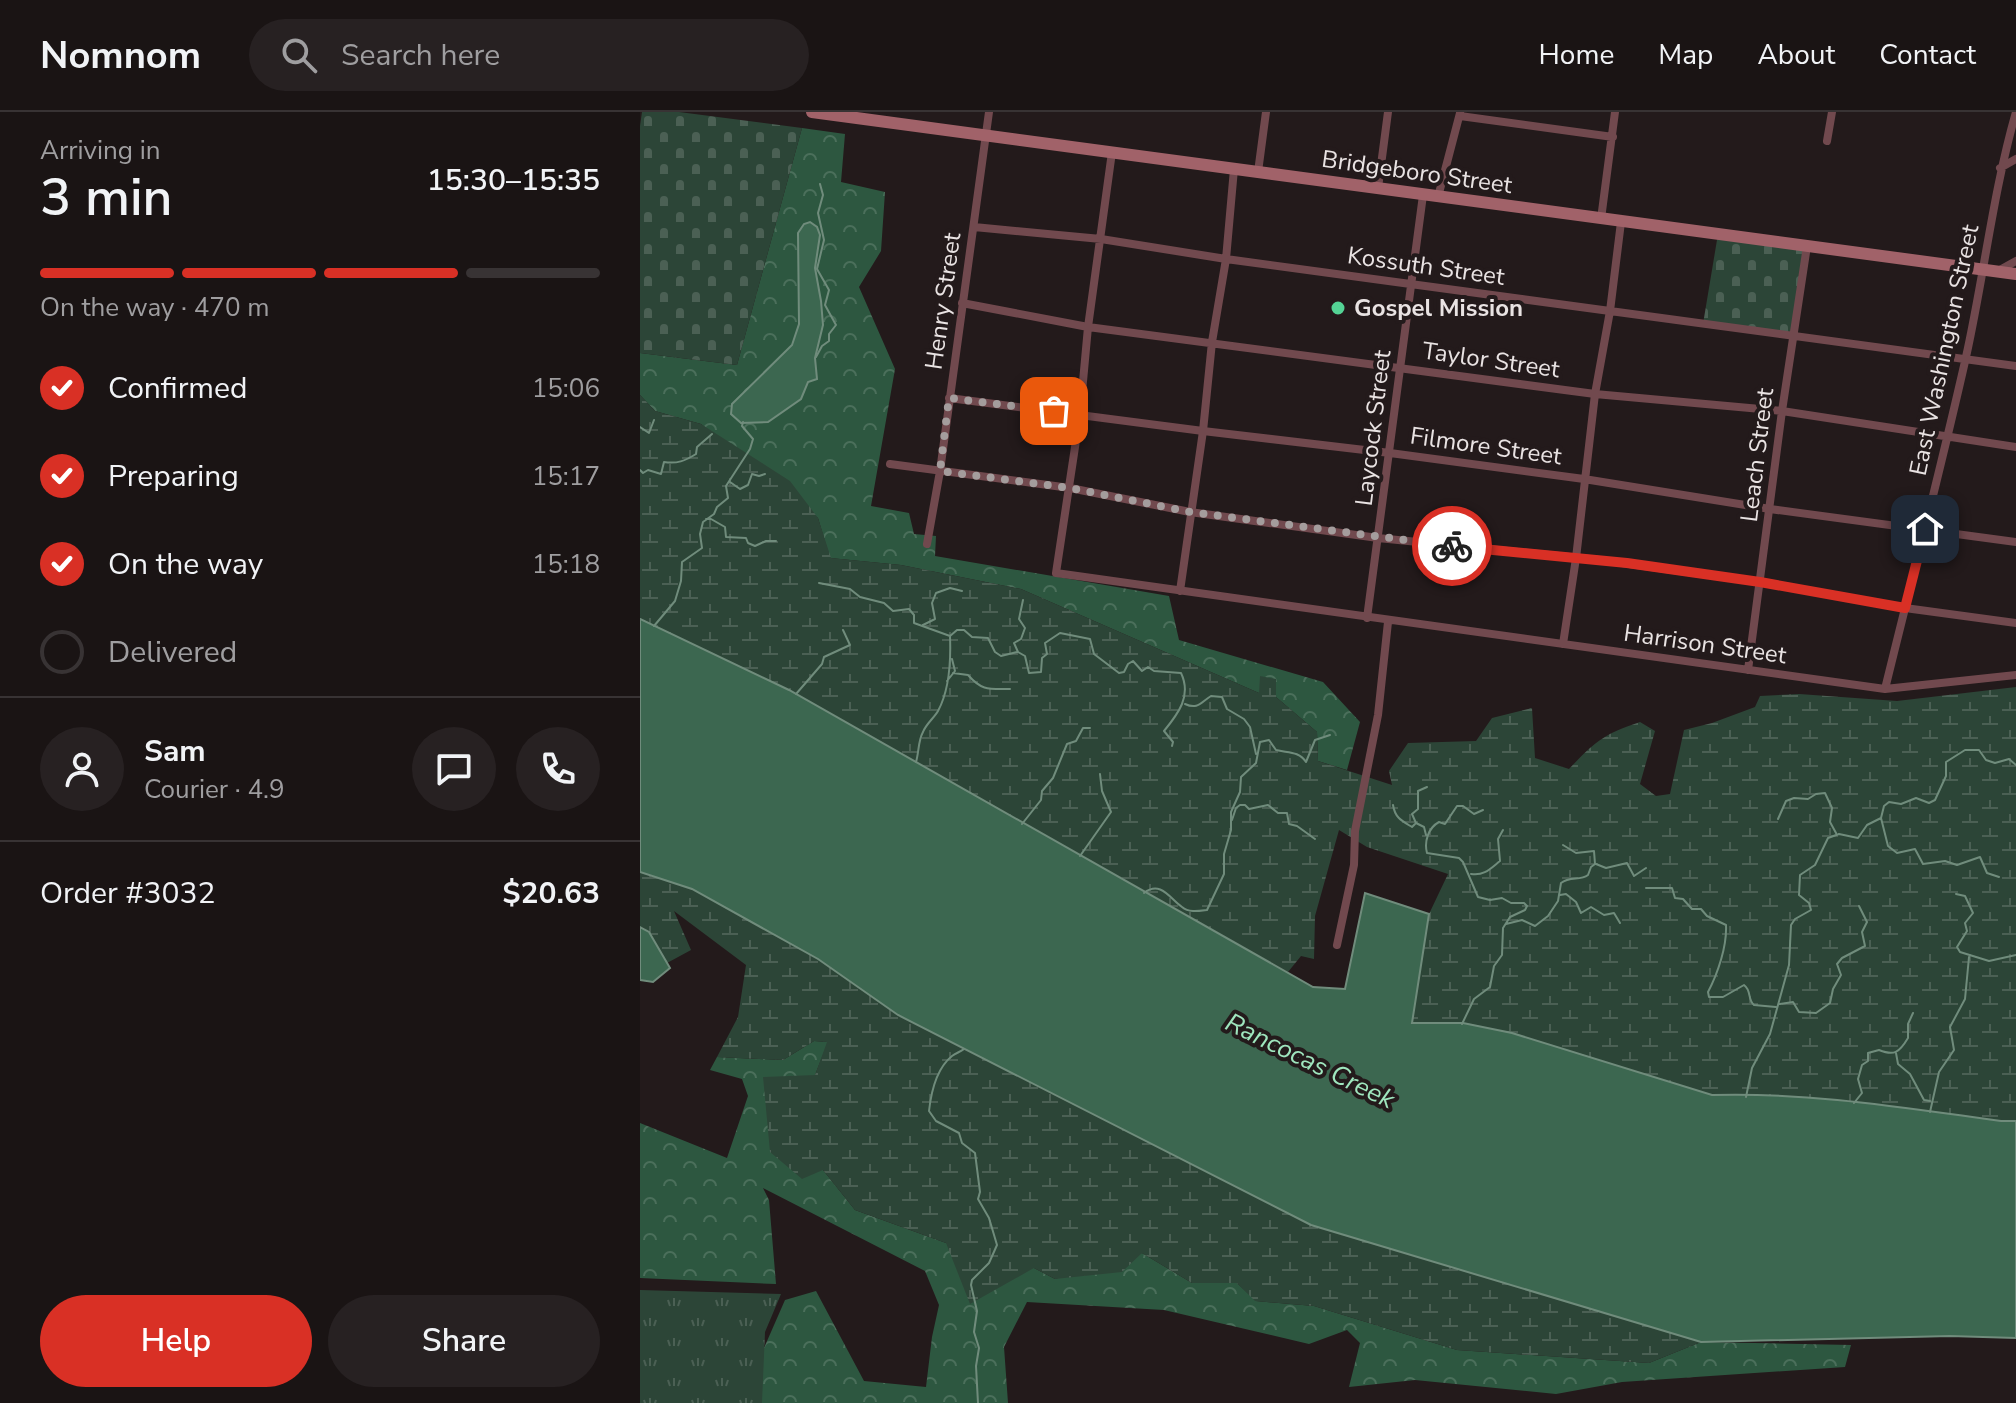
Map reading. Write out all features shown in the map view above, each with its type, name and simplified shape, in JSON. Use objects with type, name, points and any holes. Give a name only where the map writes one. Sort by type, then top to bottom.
[{"type":"main road","name":"Bridgeboro Street","points":[[812,112],[2016,274]]},
{"type":"street","name":"Henry Street","points":[[927,544],[940,471],[989,112]]},
{"type":"street","points":[[1258,172],[1266,112]]},
{"type":"street","points":[[1378,188],[1388,112]]},
{"type":"street","points":[[1601,219],[1615,112]]},
{"type":"street","points":[[1827,141],[1832,112]]},
{"type":"street","name":"East Washington Street","points":[[1885,689],[1965,360],[1991,271],[2000,168],[2016,112]]},
{"type":"street","points":[[1438,197],[1460,114],[1613,137]]},
{"type":"street","points":[[1070,488],[1112,152]]},
{"type":"street","points":[[2000,168],[2016,159]]},
{"type":"street","points":[[1180,591],[1203,431],[1212,342],[1226,259],[1234,169]]},
{"type":"street","name":"Laycock Street","points":[[1367,618],[1423,195]]},
{"type":"street","points":[[1563,644],[1621,222]]},
{"type":"street","name":"Kossuth Street","points":[[974,227],[1101,239],[1226,259],[2016,366]]},
{"type":"street","name":"Leach Street","points":[[1748,670],[1807,246]]},
{"type":"street","points":[[1991,271],[2016,261]]},
{"type":"street","name":"Taylor Street","points":[[962,303],[1088,327],[1595,394],[1782,411],[2016,447]]},
{"type":"street","name":"Filmore Street","points":[[949,398],[1584,479],[1770,509],[2016,542]]},
{"type":"street","points":[[890,464],[1070,488],[1190,512],[1378,538],[1576,558],[1760,582],[1905,608],[2016,623]]},
{"type":"street","name":"Harrison Street","points":[[1070,488],[1056,573],[1388,622],[1885,689],[2016,675]]},
{"type":"street","points":[[1337,945],[1354,865],[1355,831],[1378,715],[1388,622]]},
{"type":"green space","points":[[642,112],[679,112],[802,128],[737,365],[640,353]]},
{"type":"green space","points":[[802,128],[845,134],[841,182],[885,192],[881,251],[859,287],[895,369],[871,506],[909,513],[914,534],[936,536],[935,556],[1169,596],[1179,640],[1323,682],[1360,722],[1347,770],[1318,761],[1317,732],[1276,697],[1259,693],[1021,589],[901,565],[830,558],[818,518],[701,424],[655,411],[640,395],[640,353],[737,365]]},
{"type":"green space","points":[[1718,234],[1807,246],[1793,336],[1703,324]]},
{"type":"green space","points":[[640,395],[655,411],[701,424],[790,481],[818,518],[831,558],[901,565],[1021,589],[1259,693],[1260,676],[1276,679],[1276,697],[1317,732],[1318,761],[1392,785],[1389,771],[1408,743],[1476,741],[1492,718],[1532,708],[1535,758],[1569,769],[1593,745],[1617,731],[1640,722],[1655,731],[1640,784],[1656,796],[1670,794],[1684,730],[1755,707],[1760,696],[1799,694],[1897,701],[2016,687],[2016,1121],[1746,1094],[1712,1095],[1512,1033],[1463,1023],[1412,1023],[1429,914],[1448,874],[1367,847],[1339,830],[1315,916],[1314,959],[1301,956],[1288,972],[789,690],[640,619]]},
{"type":"green space","points":[[640,872],[692,889],[818,959],[898,1015],[1311,1225],[1701,1342],[1649,1363],[1457,1350],[1314,1306],[1255,1301],[1237,1283],[1192,1283],[1142,1253],[1122,1272],[1055,1279],[1034,1268],[970,1304],[946,1243],[855,1210],[823,1170],[802,1179],[770,1152],[763,1077],[815,1075],[827,1042],[814,1041],[783,1060],[717,1057],[738,1017],[746,965],[674,911],[691,950],[667,963],[644,928],[640,927]]},
{"type":"green space","points":[[814,1041],[828,1042],[815,1075],[823,1170],[855,1210],[946,1243],[1034,1268],[1055,1279],[1142,1253],[1192,1283],[1237,1283],[1256,1301],[1314,1306],[1457,1350],[1649,1363],[1701,1342],[1851,1345],[1845,1367],[1622,1382],[1556,1394],[1415,1380],[1349,1387],[1360,1343],[1347,1330],[1309,1344],[1164,1310],[1027,1302],[1004,1347],[1008,1403],[759,1403],[764,1348],[785,1300],[816,1291],[864,1381],[926,1387],[939,1305],[925,1271],[763,1188],[769,1200],[776,1284],[640,1278],[640,1123],[727,1158],[748,1096],[742,1079],[710,1070],[717,1057],[783,1060]]},
{"type":"green space","points":[[640,1290],[781,1294],[765,1332],[762,1403],[640,1403]]},
{"type":"water","points":[[810,222],[817,227],[820,235],[815,268],[823,325],[815,358],[817,379],[808,382],[801,399],[768,422],[741,423],[731,414],[732,404],[792,345],[799,324],[798,233],[804,224]]},
{"type":"water","name":"Rancocas Creek","points":[[640,619],[789,690],[1313,987],[1345,989],[1365,893],[1429,914],[1412,1023],[1463,1023],[1512,1033],[1712,1095],[1821,1098],[2016,1121],[2016,1338],[1950,1336],[1701,1342],[1311,1225],[898,1015],[818,959],[692,889],[640,872]]},
{"type":"water","points":[[640,927],[649,932],[670,968],[653,982],[640,980]]},
{"type":"waterway","points":[[816,357],[829,341],[829,334],[836,325],[825,305],[829,290],[817,269],[824,240],[818,213],[823,195],[820,184]]},
{"type":"waterway","points":[[640,427],[649,433],[654,420]]},
{"type":"waterway","points":[[654,626],[675,601],[682,562],[702,548],[700,534],[703,522],[728,498],[726,486],[750,449],[753,439],[742,426],[743,422]]},
{"type":"waterway","points":[[640,470],[661,474],[664,462],[677,462],[696,454],[697,447],[712,434]]},
{"type":"waterway","points":[[730,482],[740,489],[748,485],[752,474],[765,474]]},
{"type":"waterway","points":[[706,519],[725,527],[726,537],[746,538],[748,543],[755,546],[776,541]]},
{"type":"waterway","points":[[819,583],[850,589],[860,597],[884,603],[893,611],[909,609],[914,615],[914,623],[950,636],[957,630],[964,630],[972,637],[988,638],[995,652],[1001,656],[1017,652]]},
{"type":"waterway","points":[[923,625],[935,619],[932,603],[936,593],[950,588],[962,591]]},
{"type":"waterway","points":[[1023,600],[1019,619],[1025,628],[1021,639],[1014,643],[1018,652],[1025,656],[1029,673],[1041,672],[1042,658],[1047,654],[1045,643],[1060,633],[1090,639],[1094,654],[1119,673],[1124,672],[1133,661],[1142,671],[1148,667],[1154,671],[1181,673],[1184,697],[1164,731],[1173,742],[1172,746]]},
{"type":"waterway","points":[[796,694],[822,664],[824,657],[850,645],[843,630]]},
{"type":"waterway","points":[[916,762],[921,735],[938,711],[945,694],[950,665],[950,636]]},
{"type":"waterway","points":[[947,681],[955,671],[952,659]]},
{"type":"waterway","points":[[953,673],[968,675],[986,688],[1010,689]]},
{"type":"waterway","points":[[1185,704],[1196,706],[1211,696],[1222,697],[1227,709],[1244,719],[1250,727],[1256,754]]},
{"type":"waterway","points":[[1022,824],[1041,800],[1042,791],[1053,778],[1067,744],[1076,741],[1083,728],[1090,728]]},
{"type":"waterway","points":[[1144,893],[1160,890],[1185,909],[1207,910],[1224,874],[1231,812],[1240,792],[1241,777],[1256,763],[1260,742],[1269,740],[1276,750],[1297,754],[1306,762],[1315,740],[1330,735]]},
{"type":"waterway","points":[[1999,877],[1987,873],[1980,857],[1957,865],[1945,861],[1923,864],[1915,849],[1897,853],[1888,846],[1881,818],[1884,806],[1889,802],[1901,804],[1916,798],[1929,803],[1935,800],[1946,776],[1946,762],[1965,750],[1979,750],[1986,760],[1995,763],[2009,759],[2016,765]]},
{"type":"waterway","points":[[1080,856],[1111,812],[1102,791],[1100,774]]},
{"type":"waterway","points":[[1426,835],[1424,827],[1416,823],[1412,814],[1418,809],[1418,791],[1427,787]]},
{"type":"waterway","points":[[1778,819],[1786,801],[1808,799],[1825,793],[1832,808],[1830,822],[1836,833]]},
{"type":"waterway","points":[[1232,820],[1240,805],[1249,809],[1268,805],[1278,813],[1287,813],[1289,824],[1315,839]]},
{"type":"waterway","points":[[1393,805],[1400,819],[1412,827],[1415,824]]},
{"type":"waterway","points":[[1462,1024],[1474,999],[1490,987],[1494,966],[1502,955],[1503,928],[1510,917],[1527,906],[1502,898],[1490,900],[1478,897],[1463,862],[1459,858],[1427,853],[1426,844],[1432,828],[1439,822],[1445,824],[1457,806],[1463,806],[1474,814],[1483,810]]},
{"type":"waterway","points":[[1746,1097],[1752,1068],[1770,1034],[1789,965],[1791,925],[1811,910],[1809,903],[1799,895],[1800,875],[1815,865],[1828,838],[1839,834],[1858,838],[1867,825],[1881,818]]},
{"type":"waterway","points":[[1471,874],[1483,873],[1500,861],[1498,839],[1503,830]]},
{"type":"waterway","points":[[1506,924],[1522,920],[1535,926],[1548,916],[1558,901],[1561,883],[1588,875],[1595,864],[1594,851],[1576,853],[1563,845]]},
{"type":"waterway","points":[[1596,864],[1606,868],[1627,863],[1634,876],[1646,868]]},
{"type":"waterway","points":[[1646,888],[1672,888],[1675,898],[1683,899],[1692,909],[1701,909],[1707,916],[1726,925],[1723,950],[1709,997],[1723,997],[1744,985],[1754,1005],[1776,1007]]},
{"type":"waterway","points":[[1560,895],[1566,894],[1576,902],[1581,913],[1591,907],[1604,915],[1614,913],[1620,923]]},
{"type":"waterway","points":[[1956,894],[1965,896],[1973,913],[1965,923],[1967,931],[1957,947],[1960,952],[1989,961],[2016,955]]},
{"type":"waterway","points":[[1780,1004],[1793,1002],[1799,1012],[1816,1013],[1830,1003],[1841,975],[1837,964],[1865,946],[1862,932],[1867,922],[1859,906]]},
{"type":"waterway","points":[[1930,1112],[1939,1072],[1954,1050],[1950,1027],[1965,999],[1969,957]]},
{"type":"waterway","points":[[1854,1103],[1862,1093],[1858,1079],[1862,1065],[1868,1061],[1868,1053],[1899,1050],[1908,1038],[1908,1024],[1913,1013]]},
{"type":"waterway","points":[[964,1049],[942,1067],[929,1111],[936,1121],[959,1133],[962,1143],[975,1153],[980,1192],[978,1199],[989,1218],[997,1245],[989,1263],[971,1285],[977,1311],[974,1332],[979,1348],[976,1366],[978,1403]]},
{"type":"waterway","points":[[1896,1053],[1898,1064],[1910,1074],[1924,1100],[1930,1101]]},
{"type":"way so far","points":[[1054,411],[949,398],[940,471],[1070,488],[1190,512],[1452,546]]},
{"type":"place","name":"Gospel Mission","points":[[1338,308]]},
{"type":"route","points":[[1452,546],[1627,563],[1760,582],[1905,608],[1925,529]]}]
